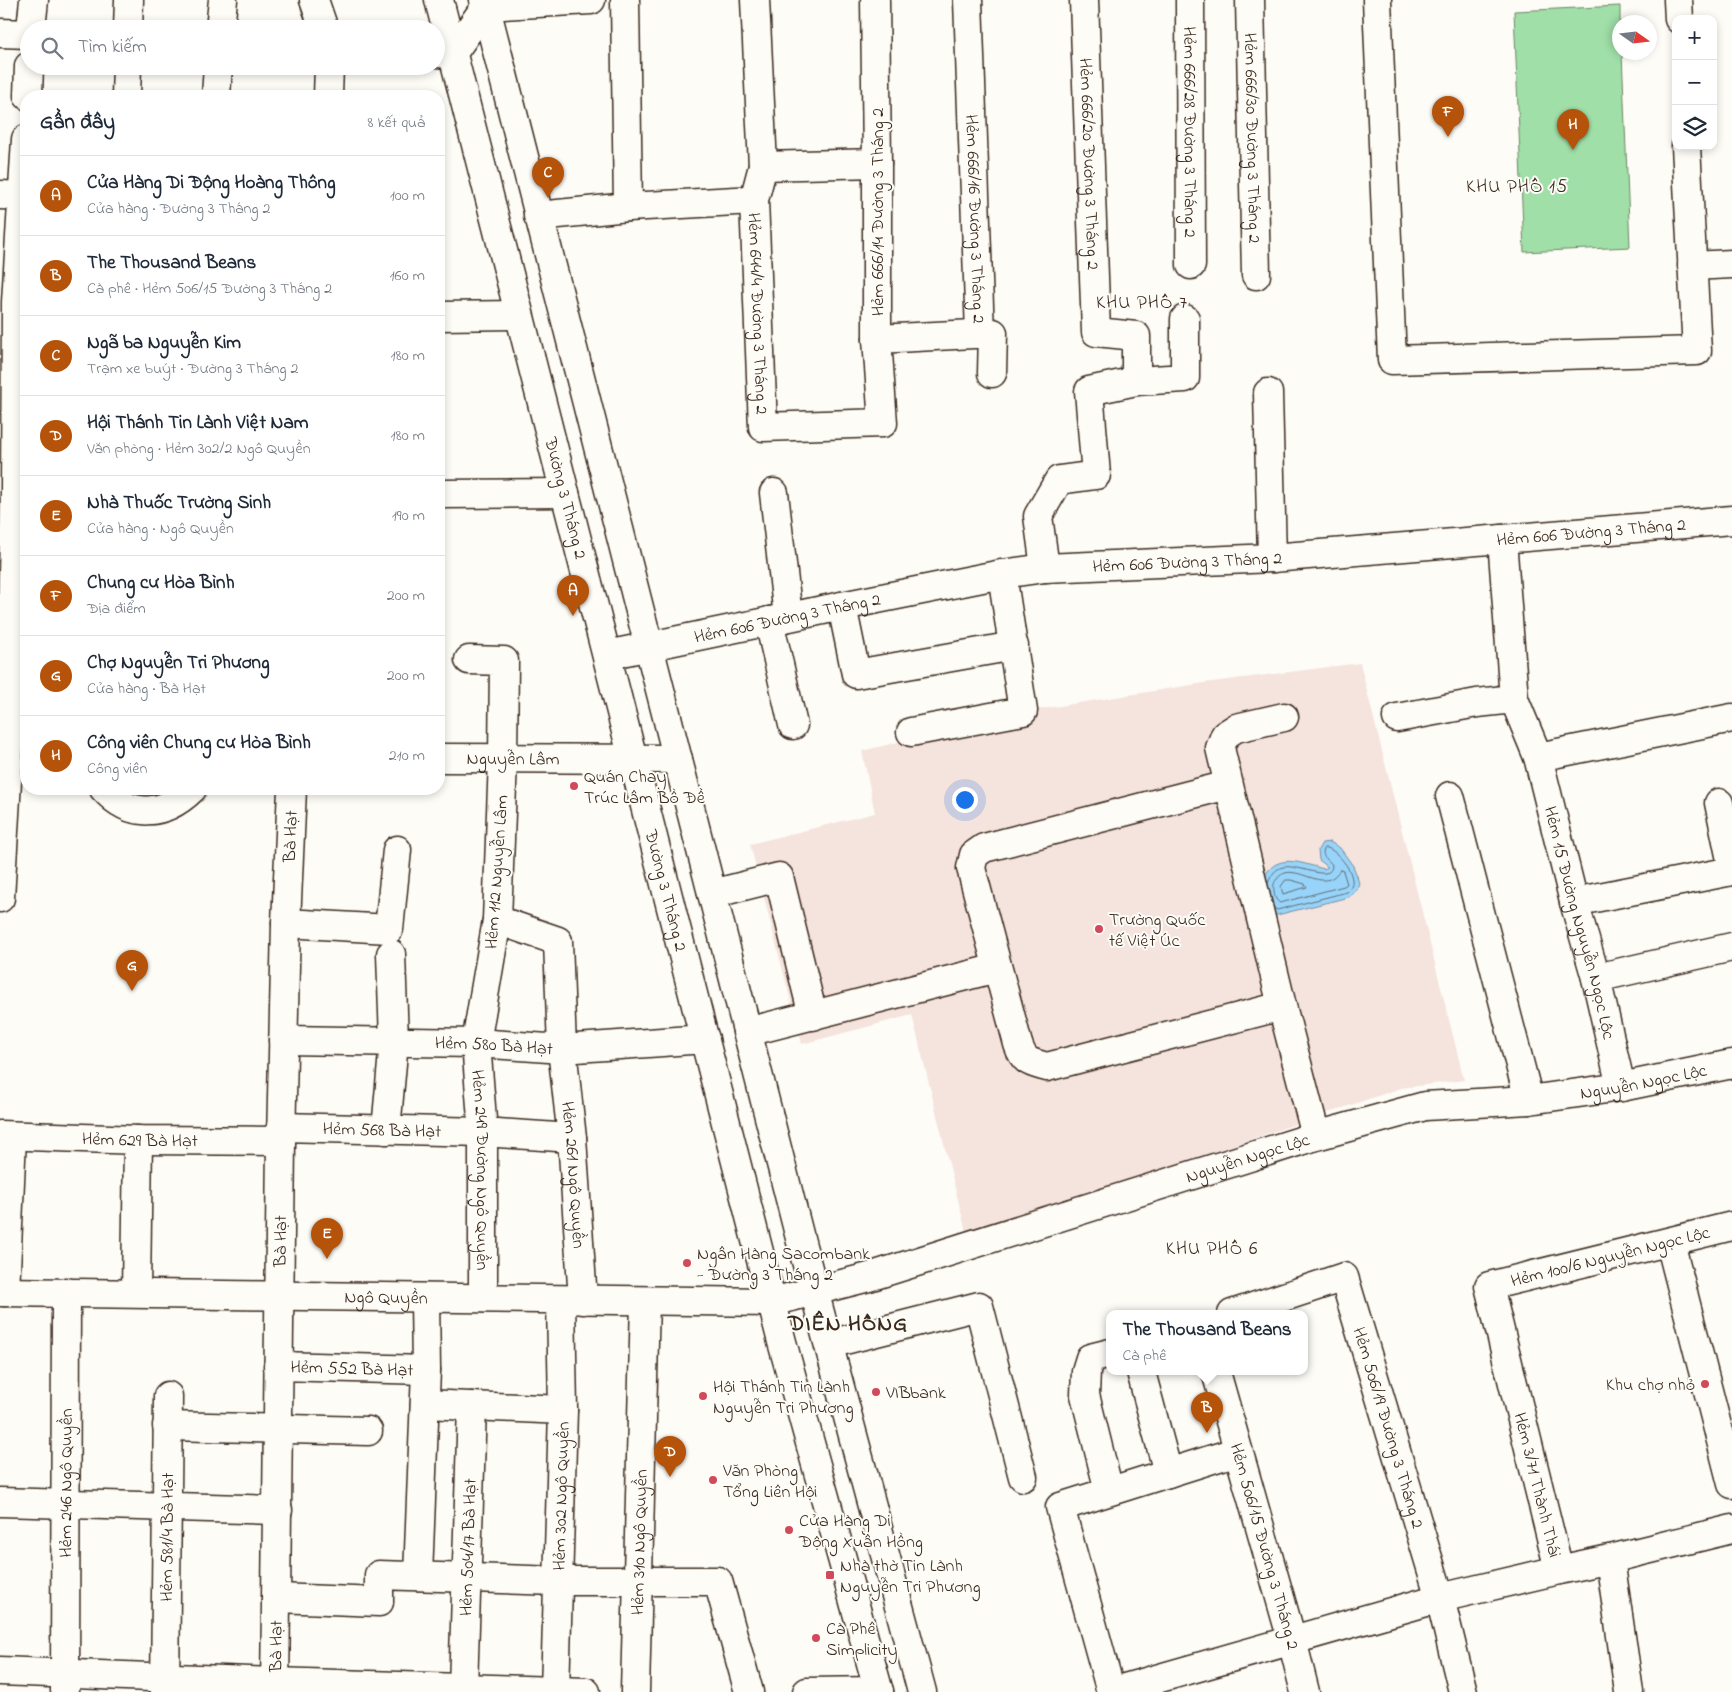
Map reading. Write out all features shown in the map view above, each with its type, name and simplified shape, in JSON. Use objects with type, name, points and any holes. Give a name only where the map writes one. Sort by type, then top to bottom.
[{"type":"street","points":[[32,20],[34,0]]},
{"type":"street","points":[[128,20],[129,0]]},
{"type":"street","points":[[221,20],[222,0]]},
{"type":"street","points":[[314,0],[321,20]]},
{"type":"street","name":"Đường 3 Tháng 2","points":[[439,0],[441,20]]},
{"type":"street","points":[[445,53],[485,3],[590,0]]},
{"type":"street","points":[[625,0],[628,207]]},
{"type":"street","name":"Hẻm 644/4 Đường 3 Tháng 2","points":[[755,0],[762,166],[754,200],[763,427],[883,423]]},
{"type":"street","name":"Hẻm 666/14 Đường 3 Tháng 2","points":[[875,0],[878,339],[883,423]]},
{"type":"street","name":"Hẻm 666/16 Đường 3 Tháng 2","points":[[878,339],[980,334],[968,0]]},
{"type":"street","name":"Hẻm 666/20 Đường 3 Tháng 2","points":[[1084,0],[1096,332],[1136,336],[1136,381]]},
{"type":"street","name":"Hẻm 666/28 Đường 3 Tháng 2","points":[[1190,0],[1191,265]]},
{"type":"street","name":"Hẻm 666/30 Đường 3 Tháng 2","points":[[1250,0],[1256,275]]},
{"type":"street","points":[[1377,0],[1392,360],[1697,351],[1686,150]]},
{"type":"street","points":[[1678,0],[1679,15]]},
{"type":"street","points":[[485,3],[814,1291],[922,1692]]},
{"type":"street","points":[[0,33],[20,34]]},
{"type":"street","name":"Đường 3 Tháng 2","points":[[445,58],[566,493],[772,1302],[879,1692]]},
{"type":"street","points":[[28,90],[29,75]]},
{"type":"street","points":[[126,90],[127,75]]},
{"type":"street","points":[[216,90],[217,75]]},
{"type":"street","points":[[328,90],[329,75]]},
{"type":"street","points":[[762,166],[877,163]]},
{"type":"street","points":[[0,898],[12,748],[19,604],[14,490],[14,302],[17,196],[20,177]]},
{"type":"street","points":[[538,216],[628,207],[754,200]]},
{"type":"street","points":[[1692,266],[1732,264]]},
{"type":"street","points":[[445,316],[518,315]]},
{"type":"street","points":[[1045,568],[1038,516],[1059,480],[1096,474],[1089,392],[1136,381],[1186,378],[1185,319]]},
{"type":"street","points":[[980,334],[993,333],[992,373]]},
{"type":"street","points":[[1268,393],[1272,558]]},
{"type":"street","points":[[445,494],[566,493]]},
{"type":"street","points":[[774,493],[779,619],[793,724]]},
{"type":"street","name":"Hẻm 606 Đường 3 Tháng 2","points":[[607,655],[1002,574],[1045,568],[1272,558],[1732,520]]},
{"type":"street","name":"Hẻm 15 Đường Nguyễn Ngọc Lộc","points":[[1502,539],[1514,699],[1538,757],[1574,902],[1596,978],[1621,1087]]},
{"type":"street","points":[[911,732],[1023,711],[1002,574]]},
{"type":"street","points":[[842,606],[856,674],[1014,646]]},
{"type":"street","name":"Hẻm 112 Nguyễn Lâm","points":[[469,660],[504,662],[503,759],[497,920],[476,1043]]},
{"type":"street","points":[[1397,718],[1477,703],[1514,699]]},
{"type":"street","points":[[1284,717],[1236,728],[1225,736],[1220,748],[1282,1006],[1316,1136]]},
{"type":"street","points":[[1538,757],[1732,718]]},
{"type":"street","name":"Nguyễn Lâm","points":[[445,758],[678,759]]},
{"type":"street","points":[[1228,785],[984,848],[974,855],[971,868],[1022,1056],[1033,1063],[1047,1067],[1282,1006]]},
{"type":"street","points":[[109,795],[127,807],[145,810],[163,809],[179,801],[186,795]]},
{"type":"street","name":"Bà Hạt","points":[[275,1687],[281,1134],[286,923],[292,795]]},
{"type":"street","points":[[1450,796],[1529,1100]]},
{"type":"street","points":[[1719,803],[1732,865]]},
{"type":"street","points":[[386,1130],[394,1041],[390,942],[398,850]]},
{"type":"street","points":[[1574,902],[1732,871]]},
{"type":"street","points":[[712,894],[778,877],[813,1016]]},
{"type":"street","name":"Hẻm 261 Ngô Quyền","points":[[497,920],[558,941],[562,1049],[572,1138],[572,1300]]},
{"type":"street","points":[[286,923],[390,942]]},
{"type":"street","points":[[1596,978],[1732,946]]},
{"type":"street","points":[[747,1032],[998,968]]},
{"type":"street","name":"Hẻm 580 Bà Hạt","points":[[284,1040],[476,1043],[562,1049],[705,1039]]},
{"type":"street","name":"Hẻm 249 Đường Ngô Quyền","points":[[476,1043],[483,1132],[483,1298]]},
{"type":"street","name":"Nguyễn Ngọc Lộc","points":[[772,1302],[869,1278],[1316,1136],[1424,1106],[1529,1100],[1621,1087],[1732,1064]]},
{"type":"street","name":"Hẻm 568 Bà Hạt","points":[[281,1134],[386,1130],[483,1132],[572,1138]]},
{"type":"street","name":"Hẻm 629 Bà Hạt","points":[[6,1136],[138,1140],[281,1134]]},
{"type":"street","points":[[2,1292],[6,1136]]},
{"type":"street","points":[[136,1293],[138,1140]]},
{"type":"street","name":"Hẻm 100/6 Nguyễn Ngọc Lộc","points":[[1489,1286],[1732,1226]]},
{"type":"street","points":[[1670,1242],[1732,1484]]},
{"type":"street","name":"Hẻm 506/19 Đường 3 Tháng 2","points":[[1244,1310],[1344,1277],[1440,1598],[1463,1692]]},
{"type":"street","name":"Hẻm 3/71 Thành Thái","points":[[1489,1286],[1559,1570],[1732,1529]]},
{"type":"street","name":"Ngô Quyền","points":[[2,1292],[772,1302]]},
{"type":"street","name":"Hẻm 246 Ngô Quyền","points":[[65,1683],[66,1292]]},
{"type":"street","points":[[418,1576],[426,1370],[425,1298]]},
{"type":"street","name":"Hẻm 302 Ngô Quyền","points":[[555,1691],[563,1410],[572,1300]]},
{"type":"street","name":"Hẻm 310 Ngô Quyền","points":[[635,1692],[645,1301]]},
{"type":"street","points":[[829,1344],[979,1306],[1023,1477]]},
{"type":"street","points":[[1100,1356],[1086,1371],[1086,1396],[1109,1491]]},
{"type":"street","name":"Hẻm 552 Bà Hạt","points":[[278,1366],[426,1370]]},
{"type":"street","points":[[1142,1375],[1168,1473]]},
{"type":"street","name":"Hẻm 506/15 Đường 3 Tháng 2","points":[[1217,1375],[1305,1692]]},
{"type":"street","name":"Hẻm 581/4 Bà Hạt","points":[[165,1685],[168,1396]]},
{"type":"street","points":[[425,1404],[563,1410]]},
{"type":"street","name":"Hẻm 504/17 Bà Hạt","points":[[470,1690],[465,1578],[472,1406]]},
{"type":"street","points":[[167,1426],[368,1431]]},
{"type":"street","points":[[1238,1451],[1060,1507],[1111,1692],[1440,1598],[1559,1570]]},
{"type":"street","points":[[0,1502],[66,1502],[278,1510]]},
{"type":"street","points":[[1610,1559],[1629,1692]]},
{"type":"street","points":[[277,1598],[379,1602],[380,1575],[638,1582],[718,1582],[749,1692]]},
{"type":"street","points":[[0,1671],[65,1683],[586,1692]]},
{"type":"street","points":[[807,1692],[879,1692]]},
{"type":"shaded area","name":"Trường Quốc tế Việt Úc","points":[[1360,663],[1464,1080],[1401,1088],[967,1236],[912,1015],[802,1044],[750,844],[875,813],[862,751],[1016,713],[1204,683]]},
{"type":"green space","points":[[1620,6],[1620,15],[1612,15],[1612,60],[1622,60],[1630,247],[1524,252],[1514,11]]},
{"type":"water","points":[[1330,842],[1340,848],[1353,866],[1359,884],[1356,891],[1349,897],[1273,916],[1261,885],[1267,872],[1274,866],[1287,861],[1324,869],[1328,867],[1319,860],[1318,850],[1322,843]]},
{"type":"place","name":"Chung cư Hòa Bình","points":[[1448,137]]},
{"type":"place","name":"Công viên Chung cư Hòa Bình","points":[[1573,150]]},
{"type":"place","name":"Ngã ba Nguyễn Kim","points":[[548,198]]},
{"type":"place","name":"Cửa Hàng Di Động Hoàng Thông","points":[[573,616]]},
{"type":"place","name":"Quán Chay Trúc Lâm Bồ Đề","points":[[574,786]]},
{"type":"place","name":"Trường Quốc tế Việt Úc","points":[[1099,929]]},
{"type":"place","name":"Chợ Nguyễn Tri Phương","points":[[132,991]]},
{"type":"place","name":"Nhà Thuốc Trường Sinh","points":[[327,1259]]},
{"type":"place","name":"Ngân Hàng Sacombank - Đường 3 Tháng 2","points":[[687,1263]]},
{"type":"place","name":"Khu chợ nhỏ","points":[[1705,1384]]},
{"type":"place","name":"VIBbank","points":[[876,1392]]},
{"type":"place","name":"Hội Thánh Tin Lành Nguyễn Tri Phương","points":[[703,1396]]},
{"type":"place","name":"The Thousand Beans","points":[[1207,1433]]},
{"type":"place","name":"Hội Thánh Tin Lành Việt Nam","points":[[670,1477]]},
{"type":"place","name":"Văn Phòng Tổng Liên Hội","points":[[713,1480]]},
{"type":"place","name":"Cửa Hàng Di Động Xuân Hồng","points":[[789,1530]]},
{"type":"place","name":"Nhà thờ Tin Lành Nguyễn Tri Phương","points":[[830,1575]]},
{"type":"place","name":"Cà Phê Simplicity","points":[[816,1638]]},
{"type":"district","name":"KHU PHỐ 15","points":[[1517,185]]},
{"type":"district","name":"KHU PHỐ 7","points":[[1142,301]]},
{"type":"district","name":"KHU PHỐ 6","points":[[1212,1247]]},
{"type":"district","name":"DIÊN HỒNG","points":[[848,1322]]}]
